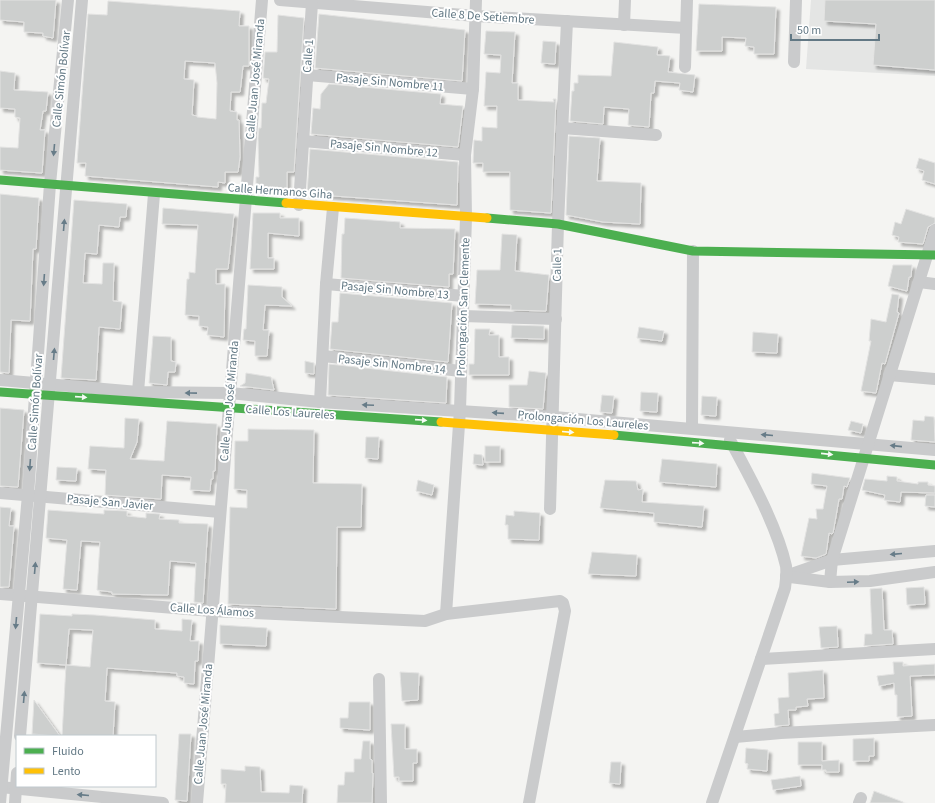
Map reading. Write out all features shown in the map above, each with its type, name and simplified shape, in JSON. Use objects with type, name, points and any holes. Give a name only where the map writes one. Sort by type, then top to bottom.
[{"type":"street","name":"Calle Simón Bolívar","points":[[0,803],[28,495],[50,184],[68,0]]},
{"type":"street","name":"Calle Simón Bolívar","points":[[20,735],[42,496],[82,0]]},
{"type":"street","name":"Calle Juan José Miranda","points":[[197,803],[262,0]]},
{"type":"street","name":"Calle 8 De Setiembre","points":[[280,0],[476,16],[686,28]]},
{"type":"street","name":"Prolongación San Clemente","points":[[446,614],[460,410],[466,217],[465,155],[473,89],[476,0]]},
{"type":"street","points":[[624,25],[625,0]]},
{"type":"street","points":[[685,67],[687,0]]},
{"type":"street","points":[[794,62],[796,0]]},
{"type":"street","name":"Calle 1","points":[[299,205],[312,3]]},
{"type":"street","name":"Calle 1","points":[[550,509],[554,417],[558,224],[567,21]]},
{"type":"street","name":"Pasaje Sin Nombre 11","points":[[307,75],[473,89]]},
{"type":"street","points":[[562,128],[656,135]]},
{"type":"street","name":"Pasaje Sin Nombre 12","points":[[303,140],[465,155]]},
{"type":"street","name":"Calle Hermanos Giha","points":[[0,180],[154,194],[558,224],[693,251],[931,254]]},
{"type":"street","points":[[138,392],[154,194]]},
{"type":"street","points":[[320,402],[326,284],[334,208]]},
{"type":"street","points":[[830,582],[832,560],[919,282],[931,254],[935,230]]},
{"type":"street","points":[[692,428],[693,251]]},
{"type":"street","points":[[919,282],[935,284]]},
{"type":"street","name":"Pasaje Sin Nombre 13","points":[[326,284],[464,296]]},
{"type":"street","points":[[463,316],[556,319]]},
{"type":"street","name":"Pasaje Sin Nombre 14","points":[[323,356],[461,371]]},
{"type":"street","points":[[889,375],[935,380]]},
{"type":"street","name":"Calle Los Laureles","points":[[0,380],[36,388],[51,389],[230,393]]},
{"type":"street","name":"Calle Los Laureles","points":[[0,392],[36,388]]},
{"type":"street","name":"Calle Los Laureles","points":[[51,389],[319,415],[459,423]]},
{"type":"street","name":"Prolongación Los Laureles","points":[[230,393],[320,402],[460,410],[692,428],[935,450]]},
{"type":"street","name":"Prolongación Los Laureles","points":[[459,423],[733,445],[935,465]]},
{"type":"street","points":[[712,803],[762,659],[785,588],[786,576],[786,566],[772,526],[725,431]]},
{"type":"street","name":"Pasaje San Javier","points":[[0,493],[220,512]]},
{"type":"street","points":[[786,576],[832,560],[935,551]]},
{"type":"street","points":[[786,576],[830,582],[870,581],[935,572]]},
{"type":"street","name":"Calle Los Álamos","points":[[0,594],[212,611],[425,621],[446,614]]},
{"type":"street","points":[[446,614],[560,601],[565,606],[529,803]]},
{"type":"street","points":[[762,659],[935,649]]},
{"type":"street","points":[[379,680],[381,803]]},
{"type":"street","points":[[735,737],[781,733],[935,725]]},
{"type":"street","points":[[1,787],[163,803]]},
{"type":"street","points":[[15,803],[16,789]]},
{"type":"shaded area","points":[[811,0],[935,0],[935,76],[806,69]]},
{"type":"building","points":[[0,0],[56,0],[53,38],[43,36],[43,33],[24,32],[24,22],[0,20]]},
{"type":"building","points":[[825,0],[935,0],[935,70],[873,65],[876,24],[824,21]]},
{"type":"building","points":[[108,1],[240,11],[239,26],[249,26],[249,66],[243,66],[240,92],[231,92],[230,111],[237,112],[237,120],[239,120],[240,157],[238,172],[225,172],[225,183],[218,182],[218,187],[85,176],[86,163],[77,163],[88,14],[107,15]],"holes":[[[185,61],[215,63],[217,83],[216,119],[197,117],[192,115],[194,80],[184,79]]]},
{"type":"building","points":[[699,4],[776,7],[774,54],[754,54],[754,47],[745,46],[746,38],[722,37],[722,51],[696,51]]},
{"type":"building","points":[[319,14],[465,30],[462,81],[315,68]]},
{"type":"building","points":[[278,15],[304,18],[294,172],[287,172],[287,192],[256,190],[256,177],[259,177],[259,128],[261,128],[262,103],[266,103],[269,79],[263,78],[265,52],[277,52]]},
{"type":"building","points":[[486,31],[515,32],[512,83],[518,83],[518,100],[554,102],[553,99],[556,99],[551,213],[510,210],[510,172],[483,172],[483,163],[473,163],[474,140],[482,141],[482,127],[497,128],[497,106],[484,106],[486,72],[500,73],[501,55],[484,54]]},
{"type":"building","points":[[543,41],[556,42],[555,64],[541,63]]},
{"type":"building","points":[[614,42],[658,47],[657,55],[670,56],[668,72],[695,75],[693,92],[679,90],[680,83],[655,81],[654,93],[651,93],[649,127],[628,125],[629,109],[604,107],[603,124],[570,121],[572,91],[574,91],[574,83],[578,83],[578,75],[611,76]]},
{"type":"building","points":[[0,71],[15,73],[14,90],[48,92],[46,111],[43,111],[40,130],[45,130],[42,173],[0,170],[0,147],[18,148],[20,118],[15,117],[15,109],[0,108]]},
{"type":"building","points":[[329,84],[441,94],[440,104],[463,106],[458,147],[311,134],[313,108],[320,109],[321,94]]},
{"type":"building","points":[[569,136],[600,138],[597,181],[641,183],[640,224],[603,222],[566,215]]},
{"type":"building","points":[[310,149],[458,162],[457,205],[307,194]]},
{"type":"building","points":[[919,158],[935,163],[935,184],[922,180],[924,171],[916,168]]},
{"type":"building","points":[[0,194],[39,198],[36,249],[33,249],[30,321],[11,320],[9,373],[0,372]]},
{"type":"building","points":[[74,200],[127,204],[126,217],[120,217],[119,227],[99,225],[97,254],[85,253],[83,283],[102,284],[103,263],[114,263],[113,301],[122,302],[120,329],[99,327],[96,380],[61,378]]},
{"type":"building","points":[[163,208],[234,214],[228,269],[216,269],[216,284],[225,284],[224,337],[207,335],[208,327],[199,326],[199,316],[185,315],[187,279],[189,279],[189,272],[195,273],[198,225],[162,224]]},
{"type":"building","points":[[906,209],[935,218],[935,223],[928,227],[923,244],[898,242],[899,237],[892,235],[895,222],[901,224]]},
{"type":"building","points":[[253,213],[280,213],[280,218],[299,218],[299,236],[268,233],[268,258],[274,258],[274,269],[250,269]]},
{"type":"building","points":[[345,218],[400,222],[400,228],[455,229],[453,274],[449,274],[449,287],[341,278],[342,234],[344,234]]},
{"type":"building","points":[[502,234],[517,235],[515,271],[549,275],[546,311],[511,310],[511,305],[475,304],[477,270],[500,270]]},
{"type":"building","points":[[893,265],[912,265],[911,277],[909,277],[907,291],[888,286]]},
{"type":"building","points":[[248,285],[282,287],[282,297],[292,306],[265,305],[263,330],[269,330],[267,356],[255,356],[255,341],[243,340],[244,329],[246,329]]},
{"type":"building","points":[[340,293],[452,303],[448,362],[330,349],[332,322],[338,322]]},
{"type":"building","points":[[892,294],[899,295],[897,312],[899,313],[885,364],[882,363],[876,393],[861,391],[871,341],[869,341],[871,319],[886,322]]},
{"type":"building","points":[[512,325],[544,326],[544,339],[511,338]]},
{"type":"building","points":[[639,327],[664,331],[662,341],[637,338]]},
{"type":"building","points":[[475,329],[490,329],[489,335],[499,335],[499,357],[509,357],[509,375],[469,375],[469,364],[474,364]]},
{"type":"building","points":[[753,332],[778,334],[777,353],[752,352]]},
{"type":"building","points":[[153,336],[171,337],[171,361],[176,362],[175,372],[168,372],[167,385],[149,383]]},
{"type":"building","points":[[305,361],[314,363],[314,374],[305,373]]},
{"type":"building","points":[[329,364],[447,377],[446,403],[328,395]]},
{"type":"building","points":[[529,371],[546,373],[543,409],[509,407],[509,385],[527,385]]},
{"type":"building","points":[[246,373],[271,377],[274,390],[240,386],[245,383]]},
{"type":"building","points":[[641,392],[658,393],[657,412],[640,411]]},
{"type":"building","points":[[602,395],[614,396],[612,413],[600,412]]},
{"type":"building","points":[[702,396],[717,397],[716,416],[701,415]]},
{"type":"building","points":[[0,408],[24,410],[18,487],[0,486]]},
{"type":"building","points":[[925,416],[934,417],[935,442],[911,440],[913,420],[924,421]]},
{"type":"building","points":[[125,418],[139,419],[137,442],[130,459],[164,461],[167,421],[217,424],[215,471],[213,471],[213,479],[211,479],[210,491],[190,490],[191,477],[162,475],[161,499],[105,495],[106,470],[88,469],[90,446],[124,448]]},
{"type":"building","points":[[851,421],[863,424],[861,433],[848,430]]},
{"type":"building","points":[[248,429],[314,430],[313,483],[362,484],[361,527],[337,527],[336,609],[228,604],[230,507],[247,508],[247,490],[234,489],[235,441],[248,441]]},
{"type":"building","points":[[366,437],[379,437],[378,459],[365,458]]},
{"type":"building","points":[[485,446],[500,446],[500,462],[485,462]]},
{"type":"building","points":[[474,454],[482,455],[483,465],[473,464]]},
{"type":"building","points":[[662,459],[717,464],[716,487],[659,482]]},
{"type":"building","points":[[57,467],[77,468],[76,481],[56,480]]},
{"type":"building","points":[[812,473],[850,478],[847,487],[844,486],[842,499],[839,499],[833,533],[829,533],[826,554],[816,558],[801,556],[809,518],[817,519],[816,509],[823,509],[827,486],[811,484]]},
{"type":"building","points":[[887,476],[897,477],[897,481],[918,484],[918,482],[928,482],[928,485],[935,486],[935,493],[901,492],[900,502],[884,500],[885,495],[862,490],[865,479],[887,481]]},
{"type":"building","points":[[418,480],[434,485],[432,495],[416,491]]},
{"type":"building","points":[[605,480],[636,481],[638,490],[643,489],[642,502],[704,506],[702,527],[654,522],[654,513],[600,508]]},
{"type":"building","points":[[926,495],[935,495],[935,507],[925,506]]},
{"type":"building","points":[[0,507],[11,508],[9,526],[14,526],[9,587],[0,587]]},
{"type":"building","points":[[48,510],[104,514],[104,510],[127,511],[127,516],[146,518],[146,513],[160,514],[159,519],[179,520],[179,523],[208,524],[203,603],[194,602],[196,563],[170,561],[168,595],[112,594],[112,592],[97,590],[100,542],[81,541],[77,590],[63,589],[67,540],[46,538]]},
{"type":"building","points":[[514,511],[540,513],[539,540],[508,539],[508,525],[505,525],[506,515],[514,516]]},
{"type":"building","points":[[592,552],[637,555],[636,576],[588,574]]},
{"type":"building","points":[[924,587],[925,604],[907,605],[906,588]]},
{"type":"building","points":[[882,588],[884,630],[892,630],[893,644],[864,646],[865,634],[872,634],[870,589]]},
{"type":"building","points":[[40,614],[72,616],[72,614],[95,615],[155,620],[155,629],[182,631],[182,619],[192,620],[190,641],[199,641],[198,661],[195,661],[194,684],[184,683],[184,677],[177,676],[177,673],[107,668],[105,701],[115,702],[113,735],[62,735],[66,665],[37,663]],"holes":[[[69,629],[93,630],[90,667],[66,665]]]},
{"type":"building","points":[[220,625],[267,628],[266,646],[220,644]]},
{"type":"building","points":[[837,626],[838,647],[821,648],[819,627]]},
{"type":"building","points":[[893,662],[903,662],[903,666],[935,664],[935,675],[910,676],[912,716],[897,717],[897,695],[895,695],[894,683],[879,686],[877,676],[894,674]]},
{"type":"building","points":[[823,670],[824,698],[807,699],[808,706],[796,707],[796,710],[788,710],[789,725],[775,726],[774,714],[779,713],[778,698],[789,697],[788,673]]},
{"type":"building","points":[[400,672],[419,673],[418,700],[402,701]]},
{"type":"building","points":[[34,700],[59,735],[32,734]]},
{"type":"building","points":[[349,702],[370,702],[370,730],[340,728],[340,718],[348,718]]},
{"type":"building","points":[[391,724],[405,724],[405,749],[417,749],[417,763],[413,763],[413,781],[399,781],[399,777],[394,777]]},
{"type":"building","points":[[179,734],[191,734],[187,801],[175,800]]},
{"type":"building","points":[[874,738],[874,756],[869,756],[869,761],[853,761],[853,739]]},
{"type":"building","points":[[363,741],[370,741],[370,759],[372,760],[373,773],[372,803],[337,803],[338,785],[344,785],[345,772],[354,772],[354,759],[361,759]]},
{"type":"building","points":[[798,742],[822,742],[822,761],[839,760],[839,772],[826,772],[826,770],[822,770],[822,765],[798,765]]},
{"type":"building","points":[[746,748],[768,750],[767,771],[747,769],[748,764],[745,763]]},
{"type":"building","points":[[611,762],[621,762],[620,784],[609,783]]},
{"type":"building","points":[[245,766],[260,767],[261,792],[289,793],[290,785],[303,786],[302,803],[225,803],[226,784],[221,784],[221,769],[245,771]]},
{"type":"building","points":[[800,776],[801,786],[773,790],[771,780]]},
{"type":"building","points":[[874,791],[903,802],[903,803],[870,803]]},
{"type":"traffic: fast","points":[[0,180],[286,203]]},
{"type":"traffic: fast","points":[[487,218],[558,224],[693,251],[935,255]]},
{"type":"traffic: fast","points":[[0,392],[441,422]]},
{"type":"traffic: fast","points":[[614,435],[935,465]]},
{"type":"traffic: slow","points":[[286,203],[487,218]]},
{"type":"traffic: slow","points":[[441,422],[614,435]]}]
